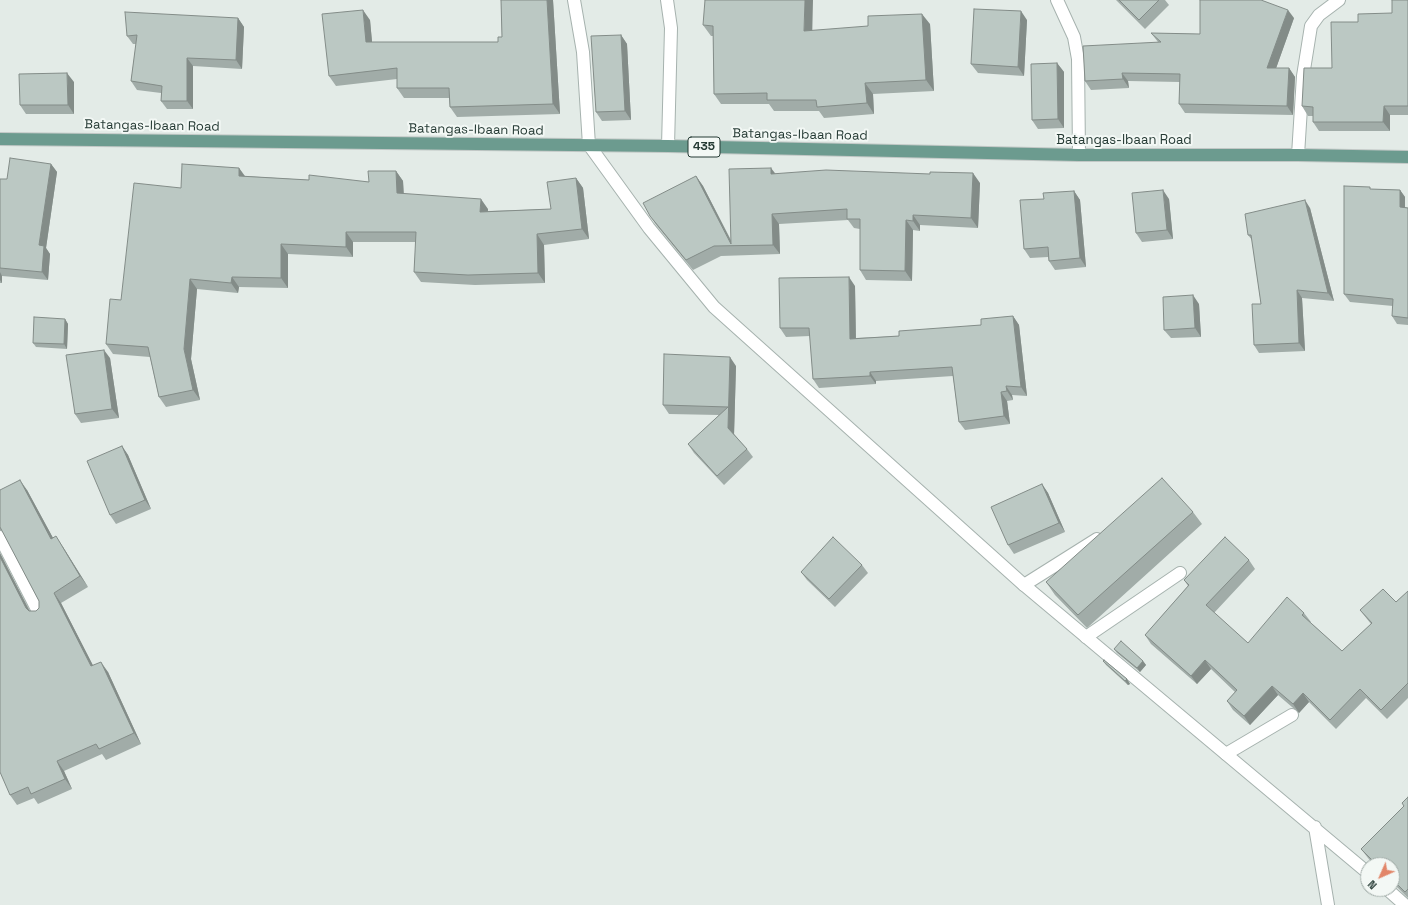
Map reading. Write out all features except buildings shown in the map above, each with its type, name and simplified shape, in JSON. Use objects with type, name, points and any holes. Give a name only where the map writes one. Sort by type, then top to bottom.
[{"type":"main road","name":"Batangas-Ibaan Road","points":[[0,138],[668,146],[1079,155],[1298,155],[1408,157]]},
{"type":"street","points":[[574,0],[583,52],[589,145],[648,228],[714,307],[1024,585],[1360,866]]},
{"type":"street","points":[[667,0],[670,28],[668,146]]},
{"type":"street","points":[[1057,0],[1074,36],[1078,59],[1079,155]]},
{"type":"street","points":[[1298,155],[1303,76],[1310,26],[1319,15],[1339,0]]},
{"type":"street","points":[[0,537],[40,615]]},
{"type":"street","points":[[1024,585],[1098,539]]},
{"type":"street","points":[[1086,637],[1180,573]]},
{"type":"street","points":[[1226,754],[1292,715]]},
{"type":"street","points":[[1315,827],[1328,905]]},
{"type":"street","points":[[1396,897],[1405,905]]}]
